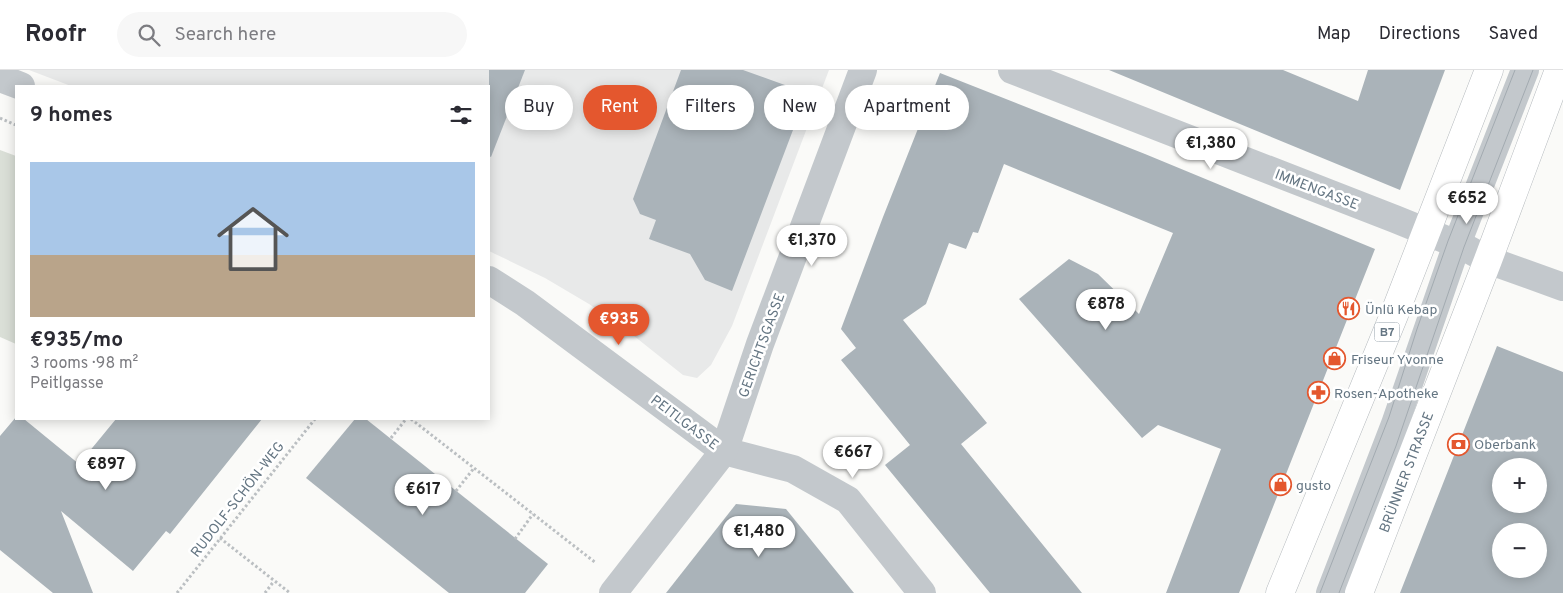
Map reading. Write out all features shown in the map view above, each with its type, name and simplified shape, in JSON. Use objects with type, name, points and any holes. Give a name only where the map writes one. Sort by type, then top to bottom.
[{"type":"main road","name":"B7","points":[[1280,593],[1394,316],[1490,70]]},
{"type":"main road","name":"BRÜNNER STRASSE","points":[[1358,593],[1488,260],[1559,70]]},
{"type":"street","name":"GERICHTSGASSE","points":[[617,588],[724,451],[760,344],[862,70]]},
{"type":"street","name":"IMMENGASSE","points":[[1012,70],[1457,244],[1488,260],[1563,287]]},
{"type":"street","points":[[1330,593],[1395,424],[1457,244],[1525,70]]},
{"type":"street","points":[[0,78],[18,85]]},
{"type":"street","name":"PEITLGASSE","points":[[490,281],[525,303],[724,451],[794,469],[848,500],[922,593]]},
{"type":"path","points":[[0,118],[15,124]]},
{"type":"path","name":"RUDOLF-SCHÖN-WEG","points":[[177,593],[314,420]]},
{"type":"path","points":[[391,438],[405,420]]},
{"type":"path","points":[[412,420],[533,514],[617,588]]},
{"type":"path","points":[[456,491],[474,468]]},
{"type":"path","points":[[515,539],[533,514]]},
{"type":"path","points":[[220,538],[290,593]]},
{"type":"path","points":[[265,593],[274,581]]},
{"type":"shaded area","points":[[29,70],[829,70],[823,85],[764,85],[764,130],[806,130],[732,326],[711,365],[697,378],[683,375],[634,336],[589,304],[545,278],[490,251],[490,85],[68,85]]},
{"type":"shaded area","points":[[0,150],[15,156],[15,344],[0,337]]},
{"type":"building","points":[[489,70],[525,70],[519,85],[505,85],[505,121],[491,157],[490,156]]},
{"type":"building","points":[[681,70],[743,70],[785,85],[764,85],[764,130],[793,130],[732,291],[705,280],[690,254],[649,239],[656,220],[640,214],[633,199],[667,108],[667,130],[754,130],[754,85],[675,85]]},
{"type":"building","points":[[1109,70],[1283,70],[1358,101],[1368,70],[1445,70],[1400,190]]},
{"type":"building","points":[[940,73],[1145,154],[1375,249],[1239,593],[1166,593],[1221,449],[1158,425],[1142,438],[1019,299],[1069,259],[1098,274],[1139,314],[1173,233],[1004,164],[978,233],[973,232],[966,249],[949,243],[926,304],[903,320],[987,423],[961,444],[1082,593],[990,593],[885,465],[910,445],[841,360],[856,348],[841,329],[917,130],[969,130],[969,85],[935,85]]},
{"type":"building","points":[[1497,346],[1563,372],[1563,593],[1400,593]]},
{"type":"building","points":[[15,418],[15,420],[25,420],[79,464],[115,420],[261,420],[170,534],[166,531],[133,571],[61,511],[93,593],[53,593],[0,550],[0,436]]},
{"type":"building","points":[[354,420],[367,420],[548,564],[525,593],[449,593],[306,478]]},
{"type":"building","points":[[736,504],[786,509],[854,593],[666,593]]},
{"type":"tram line","points":[[1320,593],[1389,417],[1448,241],[1515,70]]},
{"type":"tram line","points":[[1339,593],[1396,446],[1464,247],[1533,70]]},
{"type":"place","name":"Ünlü Kebap","points":[[1349,309]]},
{"type":"place","name":"Friseur Yvonne","points":[[1335,359]]},
{"type":"place","name":"Rosen-Apotheke","points":[[1318,393]]},
{"type":"place","name":"Oberbank","points":[[1458,444]]},
{"type":"place","name":"gusto","points":[[1280,485]]}]
